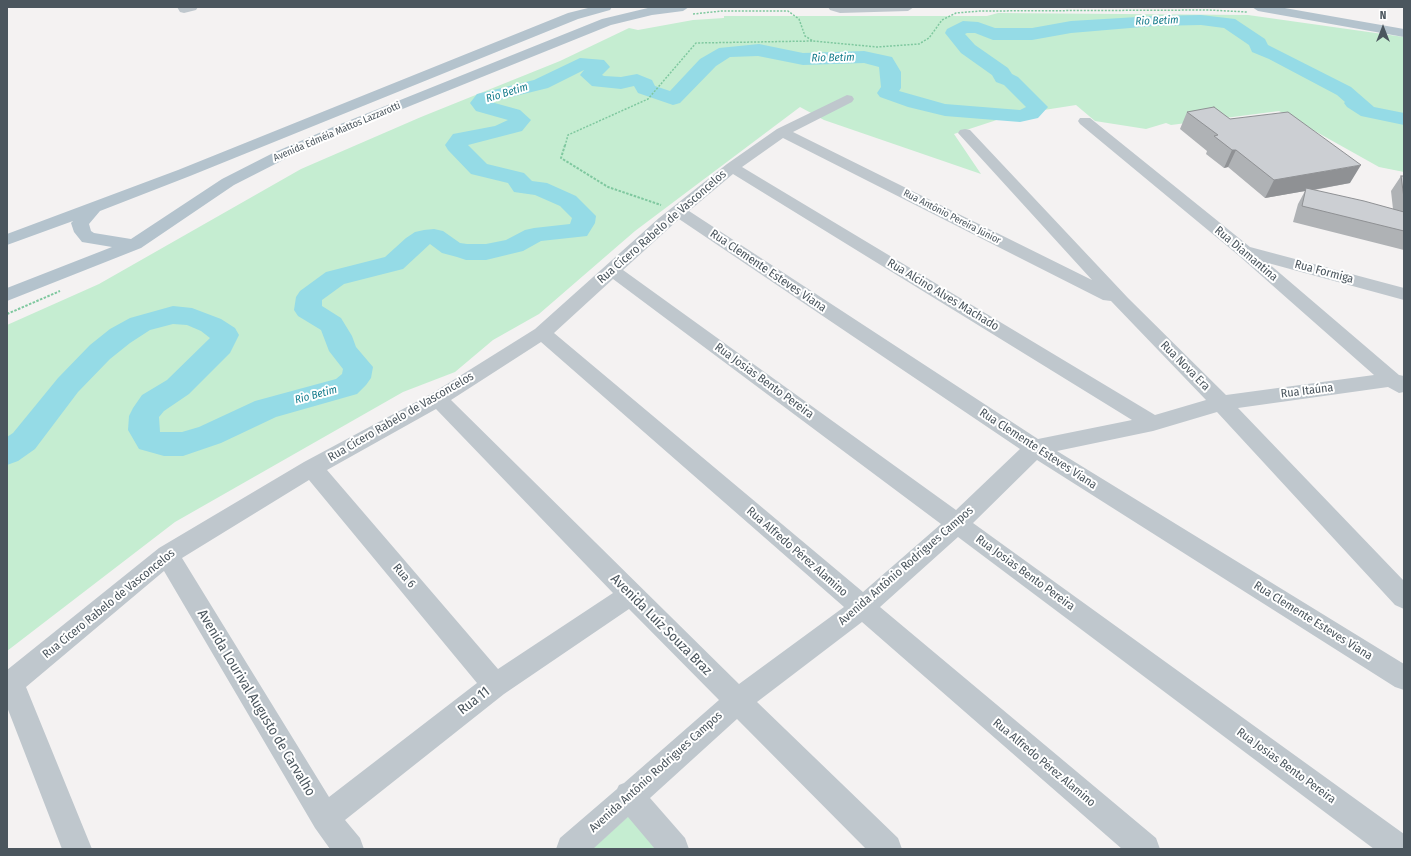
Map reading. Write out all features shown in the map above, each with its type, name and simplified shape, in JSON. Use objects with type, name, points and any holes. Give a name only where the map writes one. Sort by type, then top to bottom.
[{"type":"main road","name":"Avenida Edméia Mattos Lazzarotti","points":[[7,240],[184,173],[573,16],[606,7]]},
{"type":"main road","points":[[1315,7],[1404,26]]},
{"type":"main road","name":"Avenida Edméia Mattos Lazzarotti","points":[[7,296],[135,244],[228,182],[281,155],[338,130],[607,22],[652,11],[687,10]]},
{"type":"main road","points":[[1252,10],[1404,32]]},
{"type":"main road","points":[[95,206],[80,223],[83,232],[88,238],[135,244]]},
{"type":"street","points":[[834,7],[840,9],[908,7]]},
{"type":"street","name":"Rua Cícero Rabelo de Vasconcelos","points":[[9,684],[167,555],[312,468],[438,399],[542,333],[678,211],[732,167],[782,132],[847,99]]},
{"type":"street","name":"Rua Diamantina","points":[[1085,121],[1244,251],[1400,385]]},
{"type":"street","name":"Rua Antônio Pereira Júnior","points":[[782,132],[1122,302]]},
{"type":"street","name":"Rua Nova Era","points":[[965,134],[1122,302],[1221,402],[1404,598]]},
{"type":"street","name":"Rua Alcino Alves Machado","points":[[732,167],[1153,423]]},
{"type":"street","name":"Rua Clemente Esteves Viana","points":[[678,211],[1035,448],[1404,678]]},
{"type":"street","name":"Rua Formiga","points":[[1244,251],[1404,294]]},
{"type":"street","name":"Rua Josias Bento Pereira","points":[[612,270],[958,523],[1399,849]]},
{"type":"street","name":"Rua Alfredo Pérez Alamino","points":[[542,333],[1145,849]]},
{"type":"street","name":"Rua Itaúna","points":[[1221,402],[1400,385]]},
{"type":"street","name":"Avenida Luíz Souza Braz","points":[[438,399],[630,595],[887,849]]},
{"type":"street","points":[[1035,448],[1153,423],[1221,402]]},
{"type":"street","name":"Avenida Antônio Rodrigues Campos","points":[[571,849],[629,795],[737,701],[862,608],[958,523],[1035,448]]},
{"type":"street","name":"Rua 6","points":[[312,468],[495,685]]},
{"type":"street","name":"Avenida Lourival Augusto de Carvalho","points":[[167,555],[325,818],[349,849]]},
{"type":"street","name":"Rua 11","points":[[325,818],[495,685],[630,595]]},
{"type":"street","points":[[9,684],[77,849]]},
{"type":"street","points":[[629,795],[674,849]]},
{"type":"path","points":[[687,10],[788,11],[799,19],[805,36],[813,41]]},
{"type":"path","points":[[678,211],[608,187],[561,158],[568,135],[648,99],[696,43],[813,41],[877,47],[919,44],[929,38],[942,20],[956,13],[1014,10],[1252,10]]},
{"type":"path","points":[[7,314],[64,289]]},
{"type":"green space","points":[[998,13],[1248,15],[1404,37],[1404,172],[1379,167],[1279,111],[1171,125],[1166,123],[1146,129],[1095,121],[1076,105],[1012,115],[954,134],[981,174],[824,120],[800,107],[635,231],[539,314],[493,340],[455,372],[403,392],[175,522],[7,651],[7,325],[99,284],[301,169],[421,117],[560,61],[629,28],[638,30],[693,20],[724,18],[724,16],[987,16]]},
{"type":"green space","points":[[633,812],[665,849],[592,849]]},
{"type":"building","points":[[1214,107],[1230,119],[1288,112],[1361,165],[1274,180],[1236,150],[1232,150],[1214,136],[1218,135],[1187,112]]},
{"type":"building","points":[[1401,176],[1404,176],[1404,198]]},
{"type":"building","points":[[1306,188],[1404,212],[1404,231],[1302,206]]},
{"type":"waterway","name":"Rio Betim","points":[[7,453],[24,441],[68,385],[100,352],[120,336],[140,324],[173,315],[192,317],[211,325],[225,335],[220,346],[178,387],[153,403],[144,416],[144,430],[150,441],[164,444],[183,444],[210,435],[266,409],[346,387],[356,378],[358,367],[343,351],[338,336],[331,324],[308,310],[309,297],[335,278],[394,263],[415,243],[424,237],[434,236],[451,248],[466,252],[486,252],[514,246],[534,235],[578,231],[583,223],[584,216],[568,201],[539,188],[522,187],[521,182],[516,178],[479,169],[456,145],[461,139],[500,131],[514,126],[520,120],[513,114],[483,107],[480,103],[484,98],[541,84],[580,64],[597,64],[600,67],[590,75],[599,82],[621,83],[637,80],[645,84],[645,89],[673,99],[707,65],[707,63],[726,52],[759,50],[771,54],[803,59],[864,57],[885,61],[889,66],[891,72],[891,88],[887,93],[915,103],[945,110],[1020,116],[1031,114],[1038,107],[1011,81],[1003,78],[1001,72],[968,49],[954,33],[963,27],[978,28],[993,34],[1032,34],[1071,27],[1131,24],[1154,21],[1201,20],[1229,23],[1258,43],[1259,48],[1276,55],[1344,91],[1358,102],[1354,103],[1368,112],[1404,119]]}]
